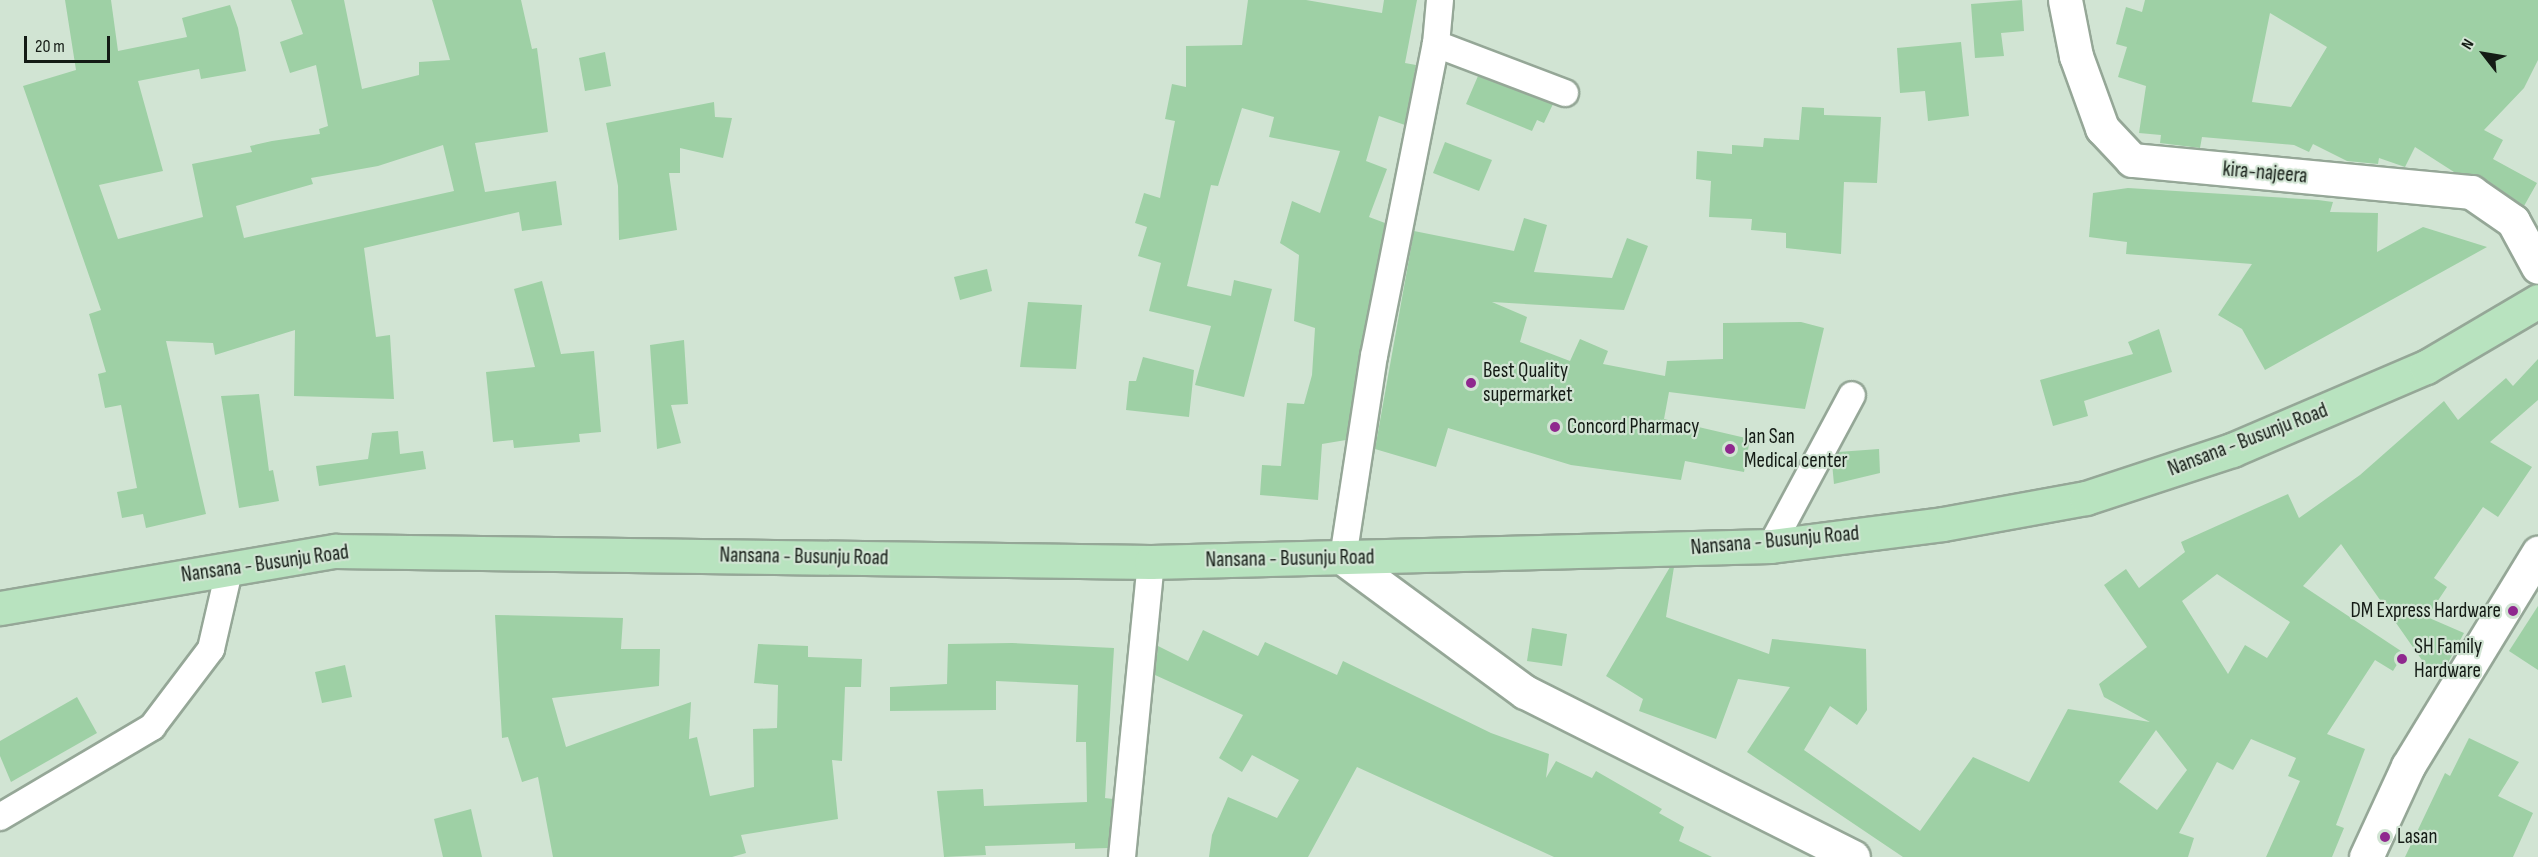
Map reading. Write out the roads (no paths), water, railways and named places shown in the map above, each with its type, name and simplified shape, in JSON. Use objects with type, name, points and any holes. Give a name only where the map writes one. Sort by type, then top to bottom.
[{"type":"main road","name":"Nansana - Busunju Road","points":[[0,608],[230,567],[335,551],[1150,562],[1771,546],[1942,524],[2086,498],[2232,450],[2426,367],[2538,301]]},
{"type":"street","points":[[1440,0],[1436,44],[1374,356],[1343,558],[1525,692],[1853,857]]},
{"type":"street","name":"kira-najeera","points":[[2065,0],[2076,56],[2102,128],[2133,160],[2471,192],[2513,221],[2538,267]]},
{"type":"street","points":[[1436,44],[1565,93]]},
{"type":"street","points":[[1771,546],[1852,395]]},
{"type":"street","points":[[2366,857],[2408,766],[2538,553]]},
{"type":"street","points":[[1122,857],[1150,562]]},
{"type":"street","points":[[0,817],[152,727],[211,649],[230,567]]},
{"type":"place","name":"Best Quality supermarket","points":[[1471,383]]},
{"type":"place","name":"Concord Pharmacy","points":[[1555,427]]},
{"type":"place","name":"Jan San Medical center","points":[[1730,449]]},
{"type":"place","name":"DM Express Hardware","points":[[2513,611]]},
{"type":"place","name":"SH Family Hardware","points":[[2402,659]]},
{"type":"place","name":"Lasan","points":[[2385,837]]}]
